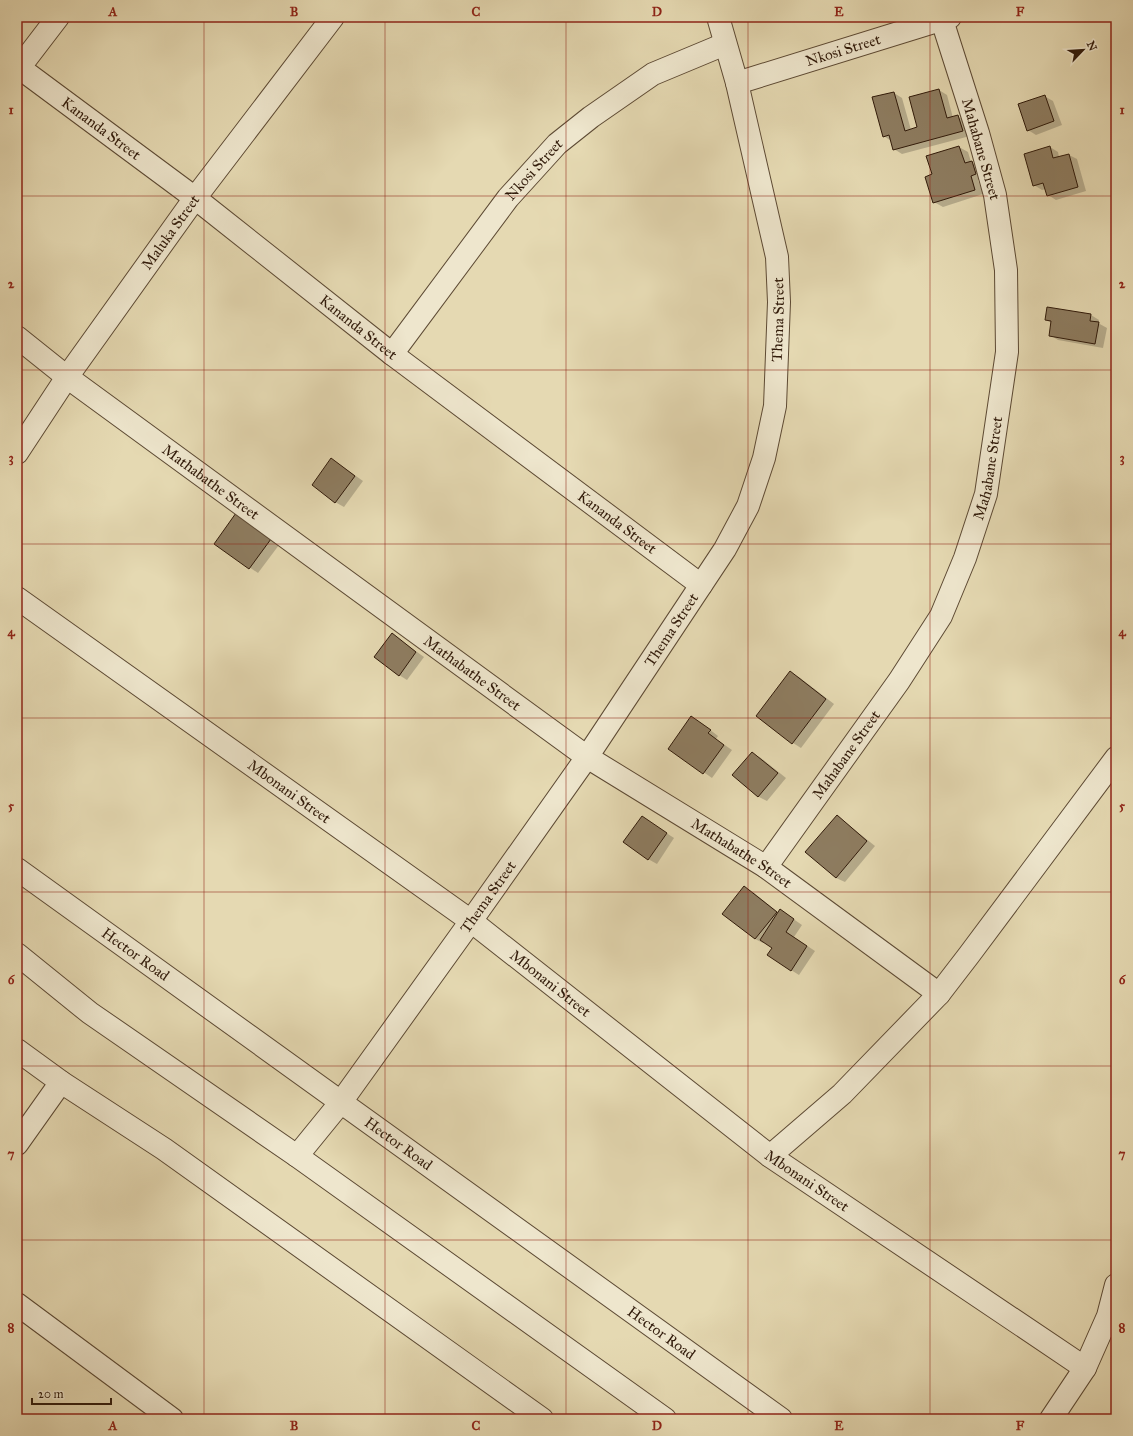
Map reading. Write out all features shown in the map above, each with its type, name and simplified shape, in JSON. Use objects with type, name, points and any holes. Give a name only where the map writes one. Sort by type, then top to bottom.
[{"type":"street","points":[[18,67],[58,17]]},
{"type":"street","name":"Maluka Street","points":[[17,453],[67,377],[195,198],[333,17]]},
{"type":"street","name":"Thema Street","points":[[297,1156],[341,1102],[587,757],[725,549],[748,506],[764,458],[776,406],[779,302],[777,257],[738,83],[718,17]]},
{"type":"street","name":"Nkosi Street","points":[[738,83],[944,18]]},
{"type":"street","name":"Mahabane Street","points":[[766,867],[899,681],[941,616],[965,558],[986,494],[1007,352],[1006,270],[995,195],[944,18]]},
{"type":"street","name":"Nkosi Street","points":[[392,354],[508,198],[557,144],[591,117],[653,74],[725,44]]},
{"type":"street","name":"Kananda Street","points":[[18,67],[195,198],[392,354],[701,585]]},
{"type":"street","name":"Mathabathe Street","points":[[17,337],[67,377],[587,757],[766,867],[938,994]]},
{"type":"street","name":"Mbonani Street","points":[[17,598],[471,921],[770,1156],[1085,1368]]},
{"type":"street","points":[[770,1156],[842,1094],[938,994],[969,955],[1116,758]]},
{"type":"street","name":"Hector Road","points":[[17,869],[781,1419]]},
{"type":"street","points":[[17,954],[90,1013],[297,1156],[665,1419]]},
{"type":"street","points":[[17,1050],[61,1082],[164,1149],[542,1419]]},
{"type":"street","points":[[17,1144],[61,1082]]},
{"type":"street","points":[[1050,1419],[1085,1368],[1108,1316],[1116,1285]]},
{"type":"street","points":[[17,1304],[172,1419]]},
{"type":"building","points":[[939,89],[947,118],[958,115],[963,131],[893,150],[889,135],[883,137],[872,97],[894,92],[905,131],[917,127],[909,97]]},
{"type":"building","points":[[1045,95],[1054,121],[1027,131],[1018,104]]},
{"type":"building","points":[[959,146],[965,163],[972,161],[976,174],[971,176],[975,190],[933,203],[925,177],[932,174],[926,156]]},
{"type":"building","points":[[1050,146],[1053,158],[1069,154],[1078,187],[1047,196],[1043,183],[1033,186],[1024,154]]},
{"type":"building","points":[[1047,307],[1091,314],[1090,321],[1099,322],[1095,344],[1049,336],[1051,321],[1045,320]]},
{"type":"building","points":[[331,458],[355,476],[335,503],[312,485]]},
{"type":"building","points":[[236,513],[271,539],[249,569],[214,544]]},
{"type":"building","points":[[392,633],[416,652],[399,676],[374,657]]},
{"type":"building","points":[[790,671],[826,699],[792,744],[756,716]]},
{"type":"building","points":[[691,716],[711,730],[708,733],[724,745],[703,774],[668,749]]},
{"type":"building","points":[[752,752],[778,773],[758,797],[732,775]]},
{"type":"building","points":[[837,815],[867,841],[836,878],[805,852]]},
{"type":"building","points":[[642,816],[667,833],[648,860],[623,842]]},
{"type":"building","points":[[744,886],[777,912],[755,939],[722,914]]},
{"type":"building","points":[[780,909],[794,919],[786,932],[807,946],[791,971],[767,955],[772,948],[760,940]]}]
